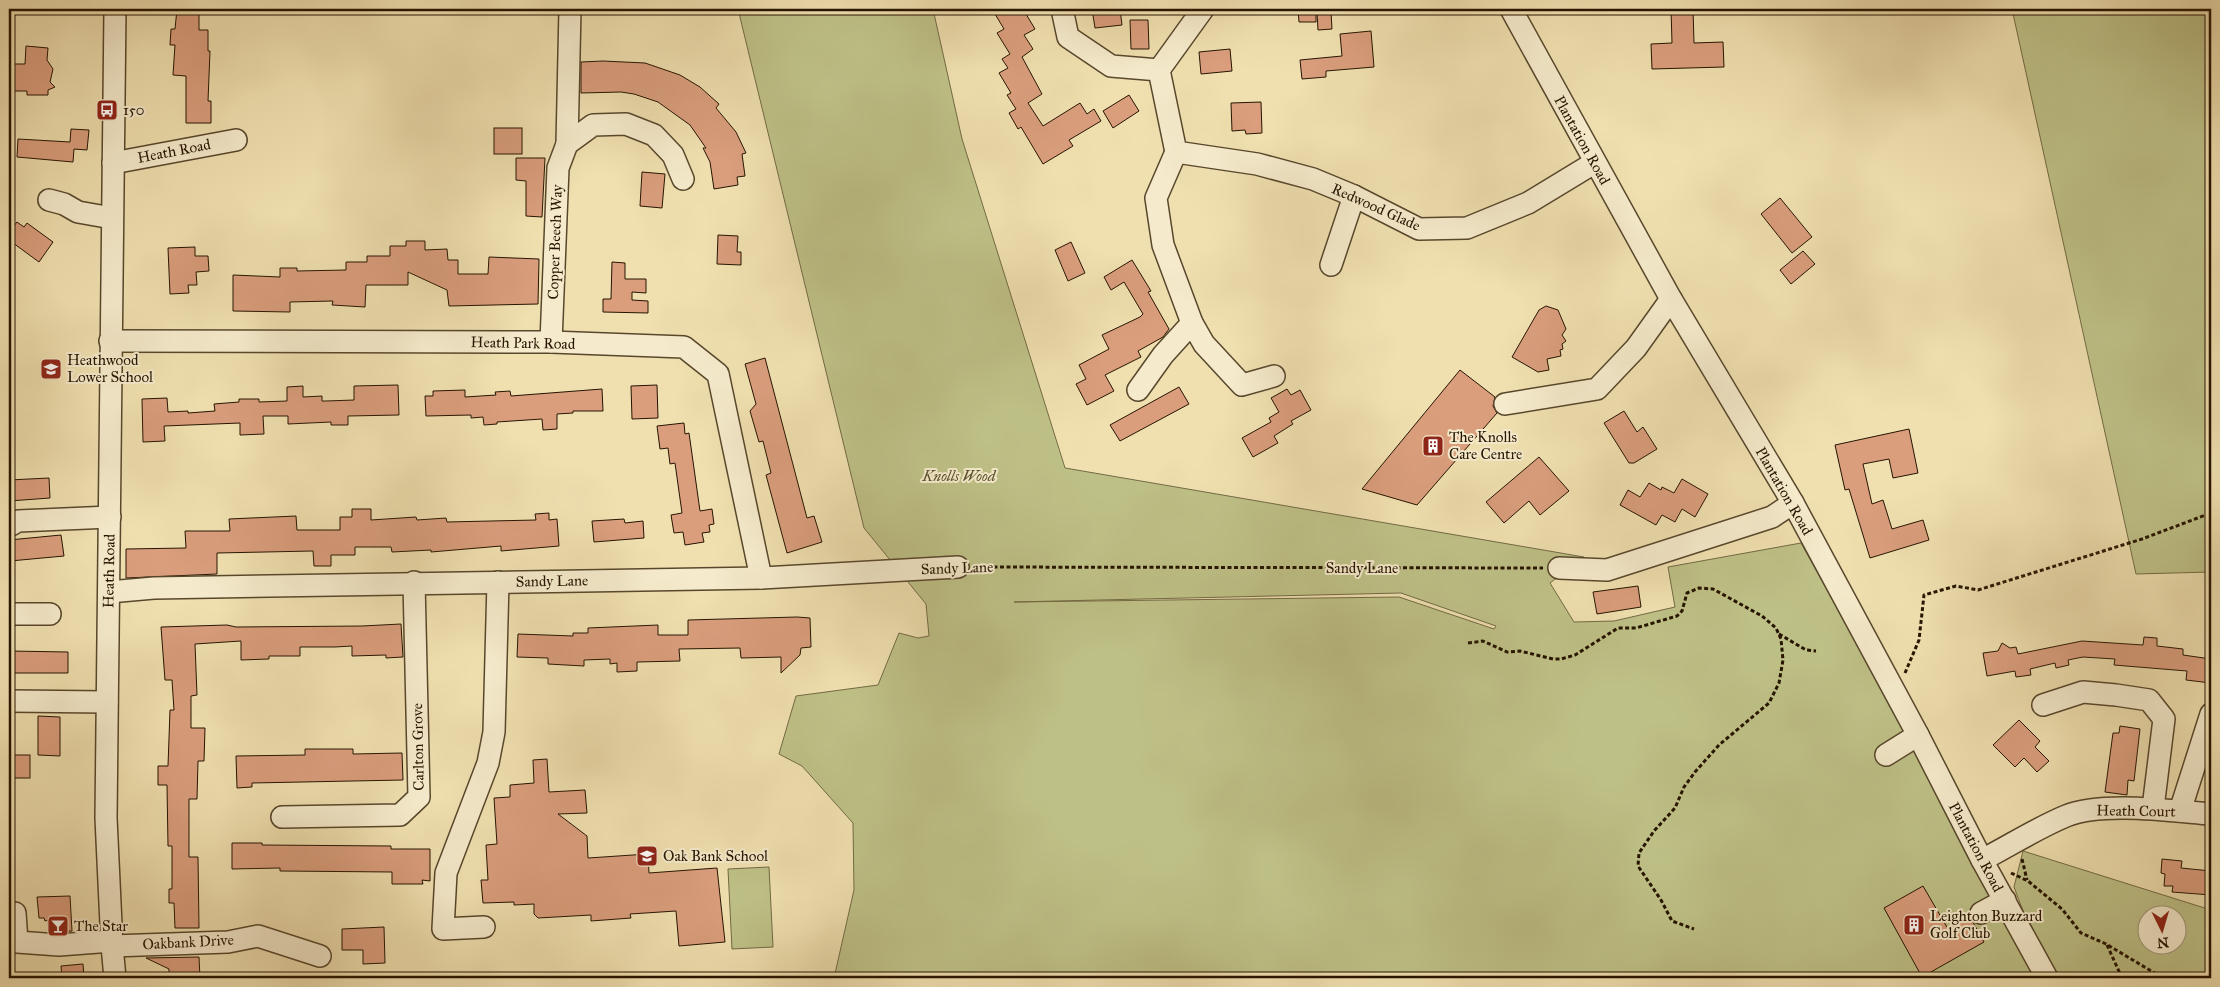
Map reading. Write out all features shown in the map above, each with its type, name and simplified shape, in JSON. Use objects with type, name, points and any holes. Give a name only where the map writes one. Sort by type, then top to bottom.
[{"type":"street","name":"Heath Road","points":[[115,9],[106,818],[115,978]]},
{"type":"street","name":"Copper Beech Way","points":[[551,342],[558,168],[567,144],[570,9]]},
{"type":"street","points":[[1062,9],[1068,37],[1111,66],[1159,70]]},
{"type":"street","points":[[1203,9],[1159,70],[1176,152],[1156,198],[1163,245],[1192,323],[1204,344],[1242,385],[1274,376]]},
{"type":"street","name":"Plantation Road","points":[[1511,9],[1671,299],[1792,503],[2047,978]]},
{"type":"street","points":[[567,144],[593,125],[626,124],[654,135],[673,155],[684,179]]},
{"type":"street","name":"Heath Road","points":[[113,163],[236,140]]},
{"type":"street","name":"Redwood Glade","points":[[1176,152],[1257,164],[1313,179],[1354,196],[1419,228],[1467,228],[1528,203],[1594,162]]},
{"type":"street","points":[[1330,264],[1354,196]]},
{"type":"street","points":[[49,200],[64,204],[78,212],[112,218]]},
{"type":"street","points":[[1505,404],[1597,389],[1636,348],[1671,299]]},
{"type":"street","points":[[1138,390],[1162,355],[1192,323]]},
{"type":"street","name":"Heath Park Road","points":[[110,341],[551,342],[684,346],[718,374],[761,578]]},
{"type":"street","points":[[1559,568],[1606,570],[1772,517],[1792,503]]},
{"type":"street","points":[[9,526],[18,521],[110,517]]},
{"type":"street","name":"Sandy Lane","points":[[109,592],[154,588],[414,582],[761,578],[958,567]]},
{"type":"street","name":"Carlton Grove","points":[[282,817],[400,815],[420,797],[414,582]]},
{"type":"street","points":[[484,927],[443,929],[446,872],[488,762],[494,732],[498,582]]},
{"type":"street","points":[[9,614],[50,614]]},
{"type":"street","points":[[2043,705],[2083,692],[2149,700],[2164,719],[2153,808]]},
{"type":"street","points":[[9,701],[107,702]]},
{"type":"street","points":[[2180,811],[2211,714]]},
{"type":"street","points":[[1886,755],[1918,735]]},
{"type":"street","name":"Heath Court","points":[[1982,860],[2067,815],[2091,810],[2153,808],[2211,814]]},
{"type":"street","points":[[1981,913],[2004,900]]},
{"type":"street","name":"Oakbank Drive","points":[[15,913],[17,942],[59,945],[228,942],[258,936],[320,956]]},
{"type":"path","points":[[2206,9],[2211,28]]},
{"type":"path","points":[[1893,689],[1900,686],[1919,640],[1924,596],[1956,586],[1978,590],[2142,539],[2211,513]]},
{"type":"path","name":"Sandy Lane","points":[[958,567],[1559,568]]},
{"type":"path","points":[[1468,643],[1483,641],[1507,652],[1520,651],[1553,659],[1561,659],[1575,655],[1618,628],[1636,628],[1677,616],[1682,611],[1687,593],[1699,588],[1713,589],[1755,611],[1776,628],[1781,639],[1782,660],[1779,683],[1769,703],[1719,745],[1695,772],[1684,787],[1675,808],[1654,831],[1639,853],[1638,866],[1672,921],[1694,929]]},
{"type":"path","points":[[1778,634],[1806,650],[1816,651]]},
{"type":"path","points":[[2028,880],[2062,909],[2081,933],[2106,944],[2163,978]]},
{"type":"path","points":[[2106,944],[2122,978]]},
{"type":"green space","name":"Leighton Buzzard Golf Club","points":[[738,9],[933,9],[962,139],[1065,468],[1584,557],[1550,583],[1574,622],[1614,621],[1675,607],[1668,567],[1801,543],[1969,845],[2039,978],[834,978],[854,890],[853,823],[802,766],[779,754],[796,696],[878,685],[899,633],[918,638],[929,636],[926,604],[864,528]],"holes":[[[1401,593],[1496,626],[1494,629],[1399,597],[1014,602]]]},
{"type":"green space","points":[[2012,9],[2211,9],[2211,572],[2136,574]]},
{"type":"green space","points":[[2023,851],[2211,910],[2211,978],[2051,978],[2041,959],[2014,887]]},
{"type":"green space","points":[[769,867],[773,947],[732,949],[728,869]]},
{"type":"building","points":[[177,9],[199,9],[199,30],[208,30],[208,51],[210,51],[208,101],[211,101],[211,123],[186,123],[186,76],[173,75],[175,45],[170,45],[171,29],[175,29]]},
{"type":"building","points":[[992,9],[1023,9],[1035,29],[1024,35],[1033,49],[1022,57],[1042,94],[1028,103],[1043,126],[1080,103],[1087,114],[1094,109],[1101,121],[1069,140],[1073,146],[1043,164],[1021,127],[1018,129],[1009,113],[1016,109],[1007,95],[1011,93],[999,73],[1008,68],[1002,59],[1010,54],[997,33],[1004,29]]},
{"type":"building","points":[[1092,9],[1120,9],[1122,25],[1095,28]]},
{"type":"building","points":[[1298,9],[1316,9],[1316,22],[1299,22]]},
{"type":"building","points":[[1671,9],[1693,9],[1694,43],[1723,42],[1724,67],[1652,69],[1651,44],[1672,43]]},
{"type":"building","points":[[1331,12],[1332,29],[1318,30],[1317,13]]},
{"type":"building","points":[[1130,20],[1148,20],[1149,49],[1131,49]]},
{"type":"building","points":[[1371,31],[1374,67],[1326,71],[1326,77],[1302,79],[1300,60],[1342,56],[1340,34]]},
{"type":"building","points":[[26,46],[48,48],[47,60],[53,69],[50,82],[55,87],[48,90],[48,95],[27,95],[27,91],[9,91],[9,64],[25,64]]},
{"type":"building","points":[[1230,49],[1232,71],[1201,74],[1199,52]]},
{"type":"building","points":[[581,62],[645,63],[680,75],[700,87],[719,104],[716,108],[736,132],[746,153],[742,154],[745,176],[737,177],[738,185],[714,189],[710,162],[703,148],[706,148],[690,125],[658,102],[621,92],[581,93]]},
{"type":"building","points":[[1129,95],[1139,111],[1113,128],[1103,111]]},
{"type":"building","points":[[1261,102],[1262,133],[1246,134],[1245,130],[1232,131],[1231,103]]},
{"type":"building","points":[[494,128],[522,128],[522,154],[494,154]]},
{"type":"building","points":[[71,129],[89,130],[87,150],[74,149],[73,162],[17,157],[18,139],[70,142]]},
{"type":"building","points":[[516,158],[545,158],[542,217],[526,216],[526,181],[516,180]]},
{"type":"building","points":[[642,172],[665,174],[662,208],[640,206]]},
{"type":"building","points":[[1780,198],[1812,237],[1792,253],[1761,214]]},
{"type":"building","points":[[17,222],[24,227],[27,223],[53,242],[39,262],[9,240],[9,232]]},
{"type":"building","points":[[718,235],[738,236],[737,252],[741,252],[741,265],[717,264]]},
{"type":"building","points":[[406,241],[425,241],[425,250],[447,249],[448,260],[458,260],[458,274],[488,274],[489,257],[539,259],[538,304],[449,306],[447,290],[408,272],[408,285],[366,285],[365,307],[332,305],[333,301],[290,302],[290,312],[233,311],[233,275],[280,277],[280,268],[297,268],[297,271],[346,270],[346,262],[367,262],[367,256],[390,256],[390,246],[406,246]]},
{"type":"building","points":[[1071,242],[1085,273],[1068,281],[1055,250]]},
{"type":"building","points":[[195,247],[195,256],[208,256],[209,271],[196,272],[197,285],[188,285],[189,293],[170,294],[168,248]]},
{"type":"building","points":[[1803,251],[1815,264],[1791,284],[1780,270]]},
{"type":"building","points":[[1132,260],[1151,291],[1148,292],[1169,329],[1163,337],[1138,351],[1141,357],[1105,375],[1114,391],[1087,405],[1076,384],[1086,379],[1079,365],[1109,349],[1102,335],[1143,314],[1124,282],[1111,290],[1104,277]]},
{"type":"building","points":[[612,262],[625,263],[625,279],[646,279],[646,293],[632,292],[632,300],[648,301],[648,313],[603,312],[603,299],[611,299]]},
{"type":"building","points":[[1546,306],[1558,310],[1566,329],[1562,335],[1566,341],[1562,344],[1563,349],[1560,350],[1561,356],[1547,359],[1549,370],[1538,372],[1512,357],[1539,310]]},
{"type":"building","points":[[765,358],[807,518],[814,516],[822,542],[787,553],[766,475],[771,473],[763,441],[759,442],[750,411],[756,404],[745,364]]},
{"type":"building","name":"The Knolls Care Centre","points":[[1460,370],[1495,397],[1493,406],[1497,413],[1417,505],[1362,489]]},
{"type":"building","points":[[398,385],[399,415],[348,416],[348,425],[331,425],[331,422],[288,424],[288,416],[263,416],[264,434],[240,435],[240,423],[164,426],[165,441],[143,442],[142,399],[167,398],[168,412],[188,411],[188,413],[215,411],[214,404],[239,402],[239,399],[259,399],[259,402],[287,401],[287,387],[303,386],[303,397],[322,396],[322,401],[326,401],[354,400],[354,386]]},
{"type":"building","points":[[657,385],[658,418],[632,419],[631,386]]},
{"type":"building","points":[[1179,387],[1189,404],[1120,441],[1110,425]]},
{"type":"building","points":[[602,389],[603,411],[573,411],[573,413],[557,414],[557,429],[543,430],[542,419],[497,422],[497,424],[484,425],[483,417],[471,418],[471,415],[426,416],[425,396],[433,396],[433,391],[465,390],[465,397],[496,395],[495,392],[510,391],[511,396]]},
{"type":"building","points":[[1287,389],[1291,395],[1300,390],[1311,410],[1291,421],[1293,424],[1274,436],[1278,443],[1253,457],[1242,438],[1271,422],[1269,418],[1279,412],[1271,398]]},
{"type":"building","points":[[1624,411],[1637,432],[1643,427],[1657,449],[1634,463],[1629,463],[1604,423]]},
{"type":"building","points":[[684,423],[685,434],[689,433],[700,511],[712,509],[714,524],[709,525],[710,532],[702,533],[704,542],[685,545],[683,532],[674,533],[671,515],[682,513],[675,463],[670,464],[668,448],[660,449],[657,426]]},
{"type":"building","points":[[1909,429],[1918,473],[1893,478],[1889,459],[1863,464],[1872,504],[1883,500],[1892,529],[1923,520],[1929,540],[1870,558],[1849,489],[1845,490],[1835,445]]},
{"type":"building","points":[[1539,457],[1569,491],[1540,515],[1529,501],[1504,523],[1486,502]]},
{"type":"building","points":[[49,478],[50,498],[9,501],[9,480]]},
{"type":"building","points":[[1682,479],[1708,494],[1695,517],[1682,509],[1675,522],[1662,515],[1656,525],[1620,505],[1628,490],[1640,497],[1649,483],[1661,490],[1662,487],[1674,493]]},
{"type":"building","points":[[352,509],[371,509],[371,520],[416,517],[417,520],[446,518],[447,522],[536,520],[535,514],[549,513],[549,520],[557,519],[559,546],[501,551],[501,546],[431,552],[431,550],[392,552],[391,547],[355,547],[355,555],[331,555],[331,566],[314,566],[313,551],[217,553],[217,574],[126,578],[126,549],[186,548],[185,531],[230,531],[229,519],[296,516],[297,530],[340,530],[340,517],[352,517]]},
{"type":"building","points":[[624,519],[625,523],[643,521],[644,538],[594,542],[592,521]]},
{"type":"building","points":[[61,535],[64,556],[10,561],[9,540]]},
{"type":"building","points":[[1638,586],[1641,607],[1597,614],[1593,592]]},
{"type":"building","points":[[810,618],[811,647],[801,648],[800,655],[781,673],[781,657],[741,658],[740,648],[679,649],[680,661],[637,662],[637,671],[617,672],[617,663],[610,664],[610,659],[584,660],[584,666],[548,664],[548,658],[517,657],[518,634],[573,636],[573,633],[588,633],[588,628],[658,625],[658,635],[688,635],[688,620]]},
{"type":"building","points":[[401,624],[403,657],[386,658],[386,655],[352,656],[352,646],[300,647],[300,656],[269,656],[269,659],[241,660],[241,641],[195,644],[197,695],[191,696],[191,728],[205,728],[204,761],[198,761],[197,799],[189,799],[189,857],[198,857],[199,928],[175,928],[174,903],[169,903],[169,889],[172,889],[172,846],[168,846],[167,785],[158,785],[158,766],[168,766],[170,710],[174,710],[172,680],[165,680],[161,627],[227,625],[236,627],[362,626]]},
{"type":"building","points":[[2144,637],[2157,638],[2157,646],[2183,649],[2183,655],[2211,659],[2211,683],[2186,680],[2187,671],[2114,665],[2115,659],[2083,657],[2068,660],[2069,665],[2056,668],[2055,663],[2030,669],[2031,675],[2016,677],[2015,671],[1987,676],[1983,653],[1998,651],[2002,643],[2010,648],[2016,647],[2018,654],[2082,641],[2143,645]]},
{"type":"building","points":[[9,651],[68,652],[68,673],[9,673]]},
{"type":"building","points":[[38,716],[60,717],[60,756],[38,755]]},
{"type":"building","points":[[2019,720],[2040,741],[2035,747],[2049,761],[2037,772],[2024,758],[2015,767],[1993,745]]},
{"type":"building","points":[[2120,726],[2140,729],[2134,781],[2128,780],[2127,795],[2105,792],[2113,733],[2119,733]]},
{"type":"building","points":[[305,749],[353,749],[353,754],[402,753],[403,780],[252,783],[252,787],[237,788],[236,756],[305,755]]},
{"type":"building","points":[[9,755],[30,755],[30,778],[9,778]]},
{"type":"building","points":[[547,759],[549,792],[585,790],[587,813],[558,814],[587,836],[588,858],[648,854],[649,873],[717,868],[725,942],[679,946],[676,911],[630,914],[631,918],[591,921],[591,915],[538,918],[534,914],[534,904],[514,905],[514,902],[483,903],[481,880],[488,880],[486,845],[497,844],[494,798],[510,797],[510,785],[534,783],[533,760]]},
{"type":"building","points":[[232,843],[391,846],[391,849],[430,849],[430,881],[422,880],[423,884],[392,884],[392,872],[280,871],[280,868],[232,869]]},
{"type":"building","points":[[2162,859],[2182,861],[2181,868],[2211,871],[2211,895],[2172,892],[2173,886],[2164,886],[2165,874],[2161,873]]},
{"type":"building","name":"Leighton Buzzard Golf Club","points":[[1923,886],[1948,929],[1970,917],[1984,942],[1922,977],[1884,908]]},
{"type":"building","points":[[70,896],[72,931],[49,932],[48,920],[45,921],[44,918],[39,918],[37,897]]},
{"type":"building","points":[[384,927],[385,963],[363,964],[363,950],[342,950],[342,929]]},
{"type":"building","points":[[199,957],[200,978],[169,978],[169,969],[146,958]]},
{"type":"building","points":[[83,964],[84,978],[62,978],[61,966]]},
{"type":"place","name":"150","points":[[107,110]]},
{"type":"place","name":"Heathwood Lower School","points":[[51,369]]},
{"type":"place","name":"The Knolls Care Centre","points":[[1433,446]]},
{"type":"place","name":"Oak Bank School","points":[[647,856]]},
{"type":"place","name":"Leighton Buzzard Golf Club","points":[[1914,925]]},
{"type":"place","name":"The Star","points":[[58,926]]},
{"type":"park label","name":"Knolls Wood","points":[[959,476]]}]
